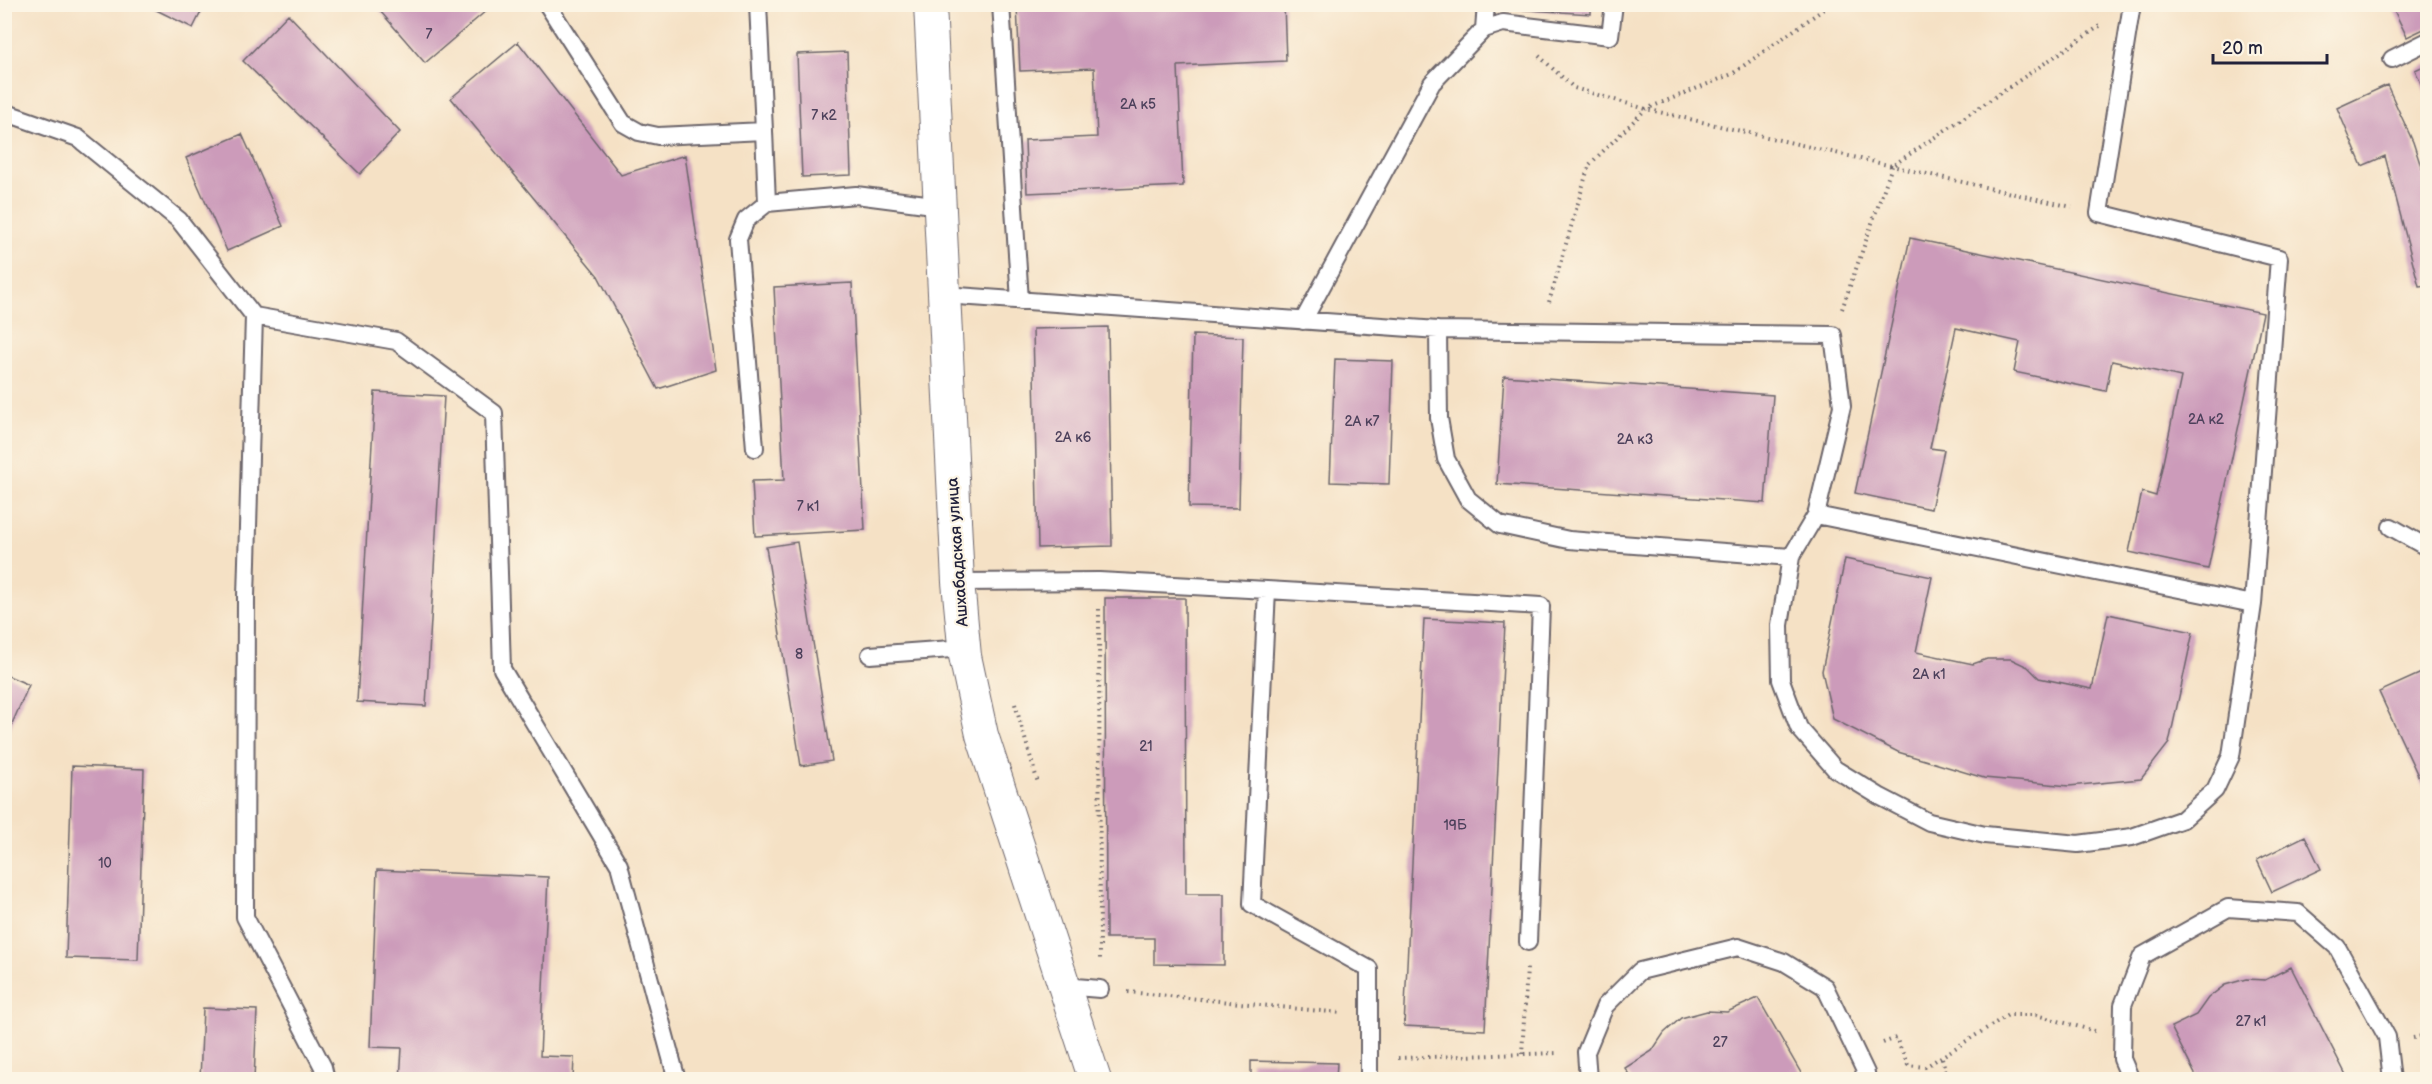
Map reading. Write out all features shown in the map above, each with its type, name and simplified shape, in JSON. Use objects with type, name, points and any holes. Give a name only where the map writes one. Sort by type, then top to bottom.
[{"type":"street","name":"Ашхабадская улица","points":[[930,4],[958,582],[972,697],[982,735],[1095,1080]]},
{"type":"lane","points":[[547,4],[623,123],[639,132],[658,136],[764,131]]},
{"type":"lane","points":[[758,4],[767,203]]},
{"type":"lane","points":[[1001,4],[1020,301]]},
{"type":"lane","points":[[1484,29],[1486,4]]},
{"type":"lane","points":[[1303,321],[1432,83],[1484,29],[1503,23],[1610,36],[1614,4]]},
{"type":"lane","points":[[944,295],[1438,330],[1833,335],[1842,406],[1816,515],[1791,557],[1780,625],[1781,680],[1799,728],[1835,769],[1878,796],[1929,822],[1985,835],[2078,844],[2132,837],[2183,819],[2215,790],[2231,756],[2253,604],[2279,258],[2099,213],[2132,4]]},
{"type":"lane","points":[[2392,59],[2427,41]]},
{"type":"lane","points":[[4,112],[78,138],[179,220],[254,316],[246,597],[245,917],[323,1067],[326,1080]]},
{"type":"lane","points":[[755,448],[738,239],[746,220],[767,203],[856,195],[940,206]]},
{"type":"lane","points":[[254,316],[396,340],[494,413],[502,669],[619,865],[677,1080]]},
{"type":"lane","points":[[1438,330],[1439,418],[1446,459],[1468,499],[1500,525],[1569,540],[1791,557]]},
{"type":"lane","points":[[1816,515],[2253,604]]},
{"type":"lane","points":[[2391,527],[2427,548]]},
{"type":"lane","points":[[958,582],[1099,581],[1541,606],[1528,942]]},
{"type":"lane","points":[[1267,590],[1252,904],[1369,969],[1369,1080]]},
{"type":"lane","points":[[870,655],[965,648]]},
{"type":"lane","points":[[2131,1080],[2122,1059],[2123,1005],[2142,956],[2228,909],[2298,913],[2337,947],[2387,1037],[2392,1080]]},
{"type":"lane","points":[[1588,1080],[1586,1052],[1605,1006],[1640,971],[1738,947],[1784,962],[1825,987],[1857,1053],[1867,1080]]},
{"type":"lane","points":[[1064,986],[1100,989]]},
{"type":"path","points":[[1540,331],[1589,165],[1646,109],[1732,74],[1831,4]]},
{"type":"path","points":[[1833,335],[1892,166],[2132,4]]},
{"type":"path","points":[[1503,23],[1574,88],[1646,109],[2099,213]]},
{"type":"path","points":[[1099,581],[1100,989],[1369,1016]]},
{"type":"path","points":[[1522,1054],[1528,942]]},
{"type":"path","points":[[1857,1053],[1896,1038],[1908,1065],[1925,1067],[2008,1015],[2036,1015],[2122,1039]]},
{"type":"path","points":[[1369,1059],[1562,1053]]},
{"type":"path","points":[[1942,1058],[1948,1080]]},
{"type":"building","points":[[144,4],[205,4],[193,28]]},
{"type":"building","points":[[374,4],[494,4],[425,63]]},
{"type":"building","points":[[1284,4],[1286,61],[1178,66],[1183,186],[1027,193],[1025,140],[1097,137],[1094,68],[1020,71],[1017,6]]},
{"type":"building","points":[[1515,4],[1591,4],[1591,14],[1515,9]]},
{"type":"building","points":[[2391,4],[2428,4],[2428,27],[2407,37]]},
{"type":"building","points":[[288,14],[400,132],[360,174],[243,61]]},
{"type":"building","points":[[518,42],[621,175],[685,155],[716,370],[658,389],[598,276],[451,98]]},
{"type":"building","points":[[847,52],[851,175],[802,177],[797,54]]},
{"type":"building","points":[[2428,64],[2428,99],[2415,70]]},
{"type":"building","points":[[2387,85],[2413,142],[2428,188],[2428,285],[2419,286],[2385,156],[2362,166],[2337,108]]},
{"type":"building","points":[[242,134],[283,226],[227,251],[186,158]]},
{"type":"building","points":[[1910,238],[2263,313],[2208,569],[2129,552],[2142,492],[2156,496],[2181,377],[2112,361],[2106,391],[2014,372],[2020,342],[1956,328],[1930,448],[1944,450],[1931,509],[1855,493]]},
{"type":"building","points":[[852,283],[865,530],[755,536],[752,481],[784,480],[774,287]]},
{"type":"building","points":[[1108,327],[1112,546],[1038,548],[1033,329]]},
{"type":"building","points":[[1193,335],[1243,337],[1239,508],[1189,507]]},
{"type":"building","points":[[1335,359],[1393,361],[1389,484],[1330,482]]},
{"type":"building","points":[[1504,376],[1773,395],[1765,503],[1497,484]]},
{"type":"building","points":[[375,392],[444,396],[426,706],[357,702]]},
{"type":"building","points":[[797,542],[832,761],[801,766],[766,547]]},
{"type":"building","points":[[1845,559],[1932,577],[1916,652],[1973,664],[1987,659],[2011,659],[2028,667],[2039,678],[2092,689],[2108,614],[2193,632],[2169,743],[2141,779],[2069,786],[1984,778],[1898,752],[1833,719],[1822,671]]},
{"type":"building","points":[[1105,598],[1185,598],[1186,894],[1224,894],[1224,965],[1154,964],[1154,938],[1106,938]]},
{"type":"building","points":[[1424,619],[1505,623],[1485,1030],[1404,1026]]},
{"type":"building","points":[[2428,670],[2428,797],[2379,692]]},
{"type":"building","points":[[4,674],[29,685],[4,742]]},
{"type":"building","points":[[72,766],[144,769],[138,960],[66,958]]},
{"type":"building","points":[[2305,836],[2321,869],[2272,892],[2257,860]]},
{"type":"building","points":[[377,870],[548,877],[540,1056],[574,1057],[573,1080],[400,1080],[402,1048],[370,1047]]},
{"type":"building","points":[[2291,967],[2347,1077],[2341,1080],[2198,1080],[2171,1027],[2196,1015],[2208,998],[2225,985],[2246,979],[2265,980]]},
{"type":"building","points":[[1758,998],[1805,1080],[1632,1080],[1625,1068],[1652,1051],[1664,1033],[1681,1018],[1707,1011],[1727,1012]]},
{"type":"building","points":[[203,1008],[257,1010],[254,1080],[200,1080]]},
{"type":"building","points":[[1251,1061],[1337,1063],[1336,1080],[1251,1080]]}]
